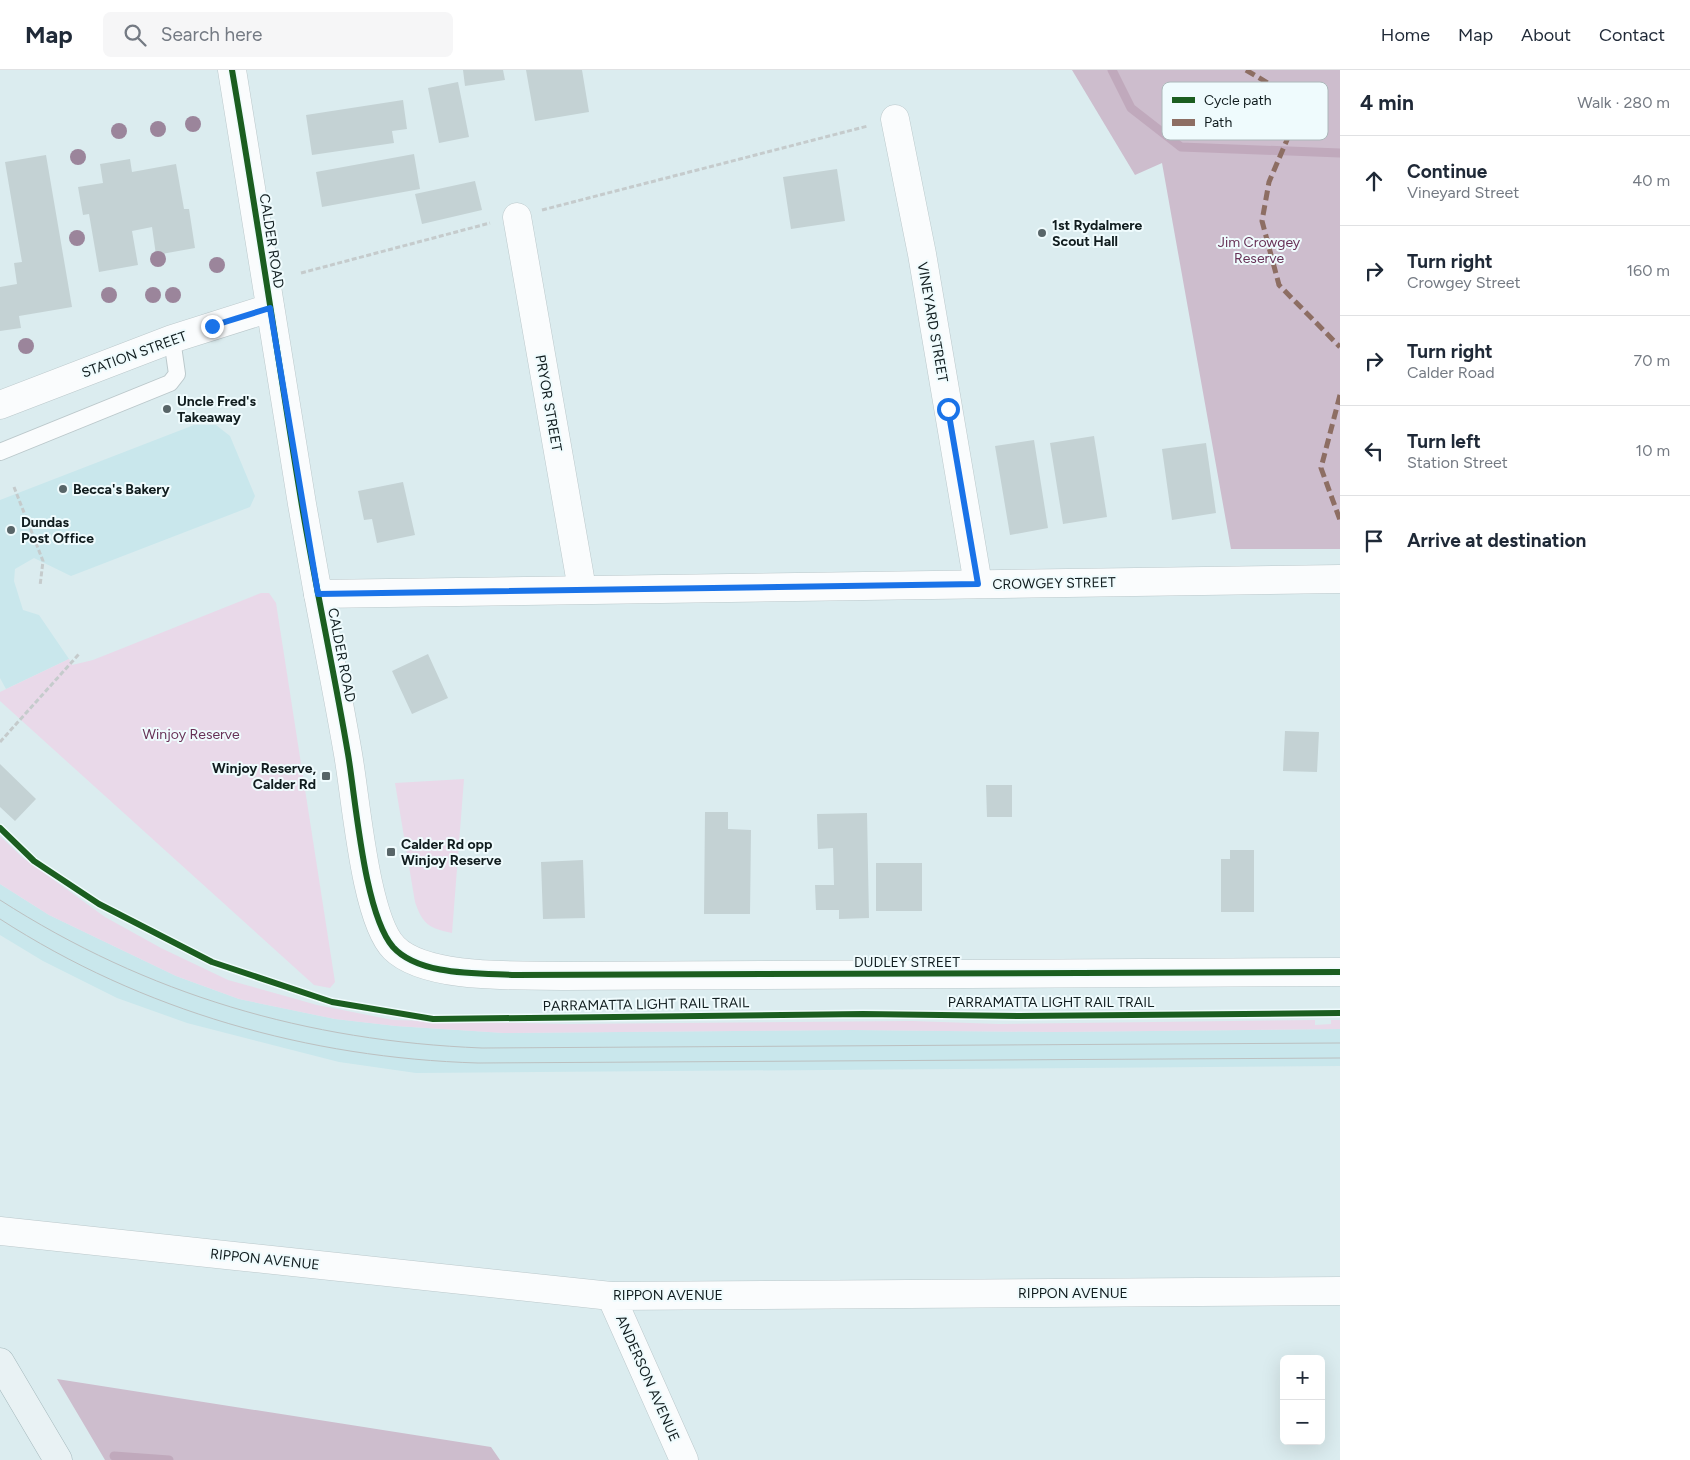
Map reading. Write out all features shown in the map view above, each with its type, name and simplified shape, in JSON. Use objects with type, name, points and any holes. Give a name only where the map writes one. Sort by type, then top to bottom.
[{"type":"main road","points":[[0,1362],[58,1460]]},
{"type":"street","name":"CALDER ROAD","points":[[232,70],[318,594],[348,754],[371,896],[380,926],[394,948],[416,962],[446,971],[474,973]]},
{"type":"street","name":"VINEYARD STREET","points":[[895,119],[922,254],[978,584]]},
{"type":"street","name":"PRYOR STREET","points":[[517,216],[582,589]]},
{"type":"street","name":"STATION STREET","points":[[0,405],[172,339],[270,308]]},
{"type":"street","name":"CROWGEY STREET","points":[[318,594],[1340,579]]},
{"type":"street","name":"DUDLEY STREET","points":[[474,973],[573,976],[1340,972]]},
{"type":"street","name":"RIPPON AVENUE","points":[[0,1231],[611,1296],[1340,1291]]},
{"type":"street","name":"ANDERSON AVENUE","points":[[611,1296],[684,1460]]},
{"type":"lane","points":[[0,452],[170,383],[177,374],[172,339]]},
{"type":"path","points":[[301,272],[895,119]]},
{"type":"path","points":[[14,487],[43,561],[40,586]]},
{"type":"path","points":[[0,742],[80,654]]},
{"type":"shaded area","points":[[194,425],[216,425],[230,436],[255,496],[250,507],[71,576],[34,558],[15,569],[14,581],[23,610],[39,615],[69,659],[6,689],[0,678],[0,500]]},
{"type":"shaded area","points":[[0,884],[49,915],[176,976],[239,999],[335,1019],[396,1026],[504,1033],[852,1030],[1054,1032],[1340,1029],[1340,1066],[416,1073],[339,1062],[187,1023],[117,998],[43,961],[0,935]]},
{"type":"green space","name":"Jim Crowgey Reserve","points":[[1072,70],[1340,70],[1340,549],[1231,549],[1162,163],[1135,175]]},
{"type":"green space","name":"Winjoy Reserve","points":[[261,593],[269,593],[276,603],[335,982],[330,988],[314,985],[0,701],[0,692],[69,659],[72,665],[93,660]]},
{"type":"green space","points":[[464,779],[452,933],[432,927],[424,921],[415,902],[395,783]]},
{"type":"green space","points":[[0,836],[22,857],[105,917],[161,948],[228,980],[317,1005],[393,1020],[568,1024],[912,1021],[999,1024],[1315,1020],[1315,1025],[1331,1024],[1331,1020],[1340,1020],[1340,1029],[1054,1032],[852,1030],[504,1033],[396,1026],[335,1019],[239,999],[176,976],[49,915],[0,884]]},
{"type":"green space","points":[[57,1379],[491,1447],[500,1460],[105,1460]]},
{"type":"building","points":[[463,70],[503,70],[505,80],[465,86]]},
{"type":"building","points":[[526,70],[582,70],[589,112],[535,121]]},
{"type":"building","points":[[458,82],[469,137],[439,143],[428,88]]},
{"type":"building","points":[[403,100],[407,129],[392,131],[394,143],[312,155],[306,115]]},
{"type":"building","points":[[414,154],[420,189],[322,207],[316,172]]},
{"type":"building","points":[[46,155],[72,307],[19,316],[21,328],[0,331],[0,287],[17,284],[14,263],[22,262],[5,162]]},
{"type":"building","points":[[130,159],[132,172],[176,164],[184,209],[189,209],[195,248],[156,255],[152,227],[132,231],[138,265],[99,272],[89,214],[83,215],[78,187],[103,183],[100,164]]},
{"type":"building","points":[[837,169],[845,221],[791,229],[783,177]]},
{"type":"building","points":[[475,181],[482,210],[422,224],[415,194]]},
{"type":"building","points":[[1094,436],[1107,517],[1063,524],[1050,443]]},
{"type":"building","points":[[1034,440],[1048,528],[1010,535],[995,446]]},
{"type":"building","points":[[1206,443],[1216,513],[1172,520],[1162,449]]},
{"type":"building","points":[[403,482],[415,535],[377,543],[372,519],[364,520],[358,491]]},
{"type":"building","points":[[428,654],[448,698],[412,714],[392,671]]},
{"type":"building","points":[[1285,731],[1319,732],[1317,772],[1283,771]]},
{"type":"building","points":[[0,764],[36,799],[15,821],[0,807]]},
{"type":"building","points":[[986,785],[1012,785],[1012,817],[987,817]]},
{"type":"building","points":[[705,812],[728,812],[728,829],[751,830],[750,914],[704,914]]},
{"type":"building","points":[[867,813],[869,918],[839,919],[839,910],[816,910],[815,885],[834,885],[833,848],[818,849],[817,814]]},
{"type":"building","points":[[1230,850],[1254,850],[1254,912],[1221,912],[1221,859],[1230,859]]},
{"type":"building","points":[[583,860],[585,918],[543,919],[541,862]]},
{"type":"building","points":[[876,863],[922,863],[922,911],[876,911]]},
{"type":"waterway","points":[[1112,70],[1131,108],[1162,132]]},
{"type":"waterway","points":[[1172,140],[1181,147],[1340,153]]},
{"type":"waterway","points":[[114,1456],[169,1460]]},
{"type":"tram line","points":[[0,900],[56,933],[113,962],[171,987],[231,1007],[292,1023],[354,1035],[417,1044],[482,1048],[1340,1043]]},
{"type":"tram line","points":[[0,919],[54,951],[111,980],[169,1004],[229,1024],[290,1039],[352,1051],[415,1059],[478,1063],[1340,1058]]},
{"type":"marked path","points":[[1246,70],[1266,82]]},
{"type":"marked path","points":[[1287,140],[1269,182],[1262,221],[1279,285],[1340,347]]},
{"type":"marked path","points":[[1340,395],[1321,468],[1340,520]]},
{"type":"cycle path","points":[[232,70],[302,506],[348,754],[368,883],[383,931],[393,947],[404,956],[418,963],[450,971],[515,975],[1340,972]]},
{"type":"cycle path","name":"PARRAMATTA LIGHT RAIL TRAIL","points":[[0,828],[34,861],[99,904],[212,962],[332,1002],[433,1019],[863,1014],[1019,1016],[1340,1013]]},
{"type":"place","name":"1st Rydalmere Scout Hall","points":[[1042,233]]},
{"type":"place","name":"Uncle Fred's Takeaway","points":[[167,409]]},
{"type":"place","name":"Becca's Bakery","points":[[63,489]]},
{"type":"place","name":"Dundas Post Office","points":[[11,530]]},
{"type":"place","name":"Winjoy Reserve, Calder Rd","points":[[326,776]]},
{"type":"place","name":"Calder Rd opp Winjoy Reserve","points":[[391,852]]},
{"type":"route","points":[[212,326],[270,308],[318,594],[978,584],[948,409]]}]
